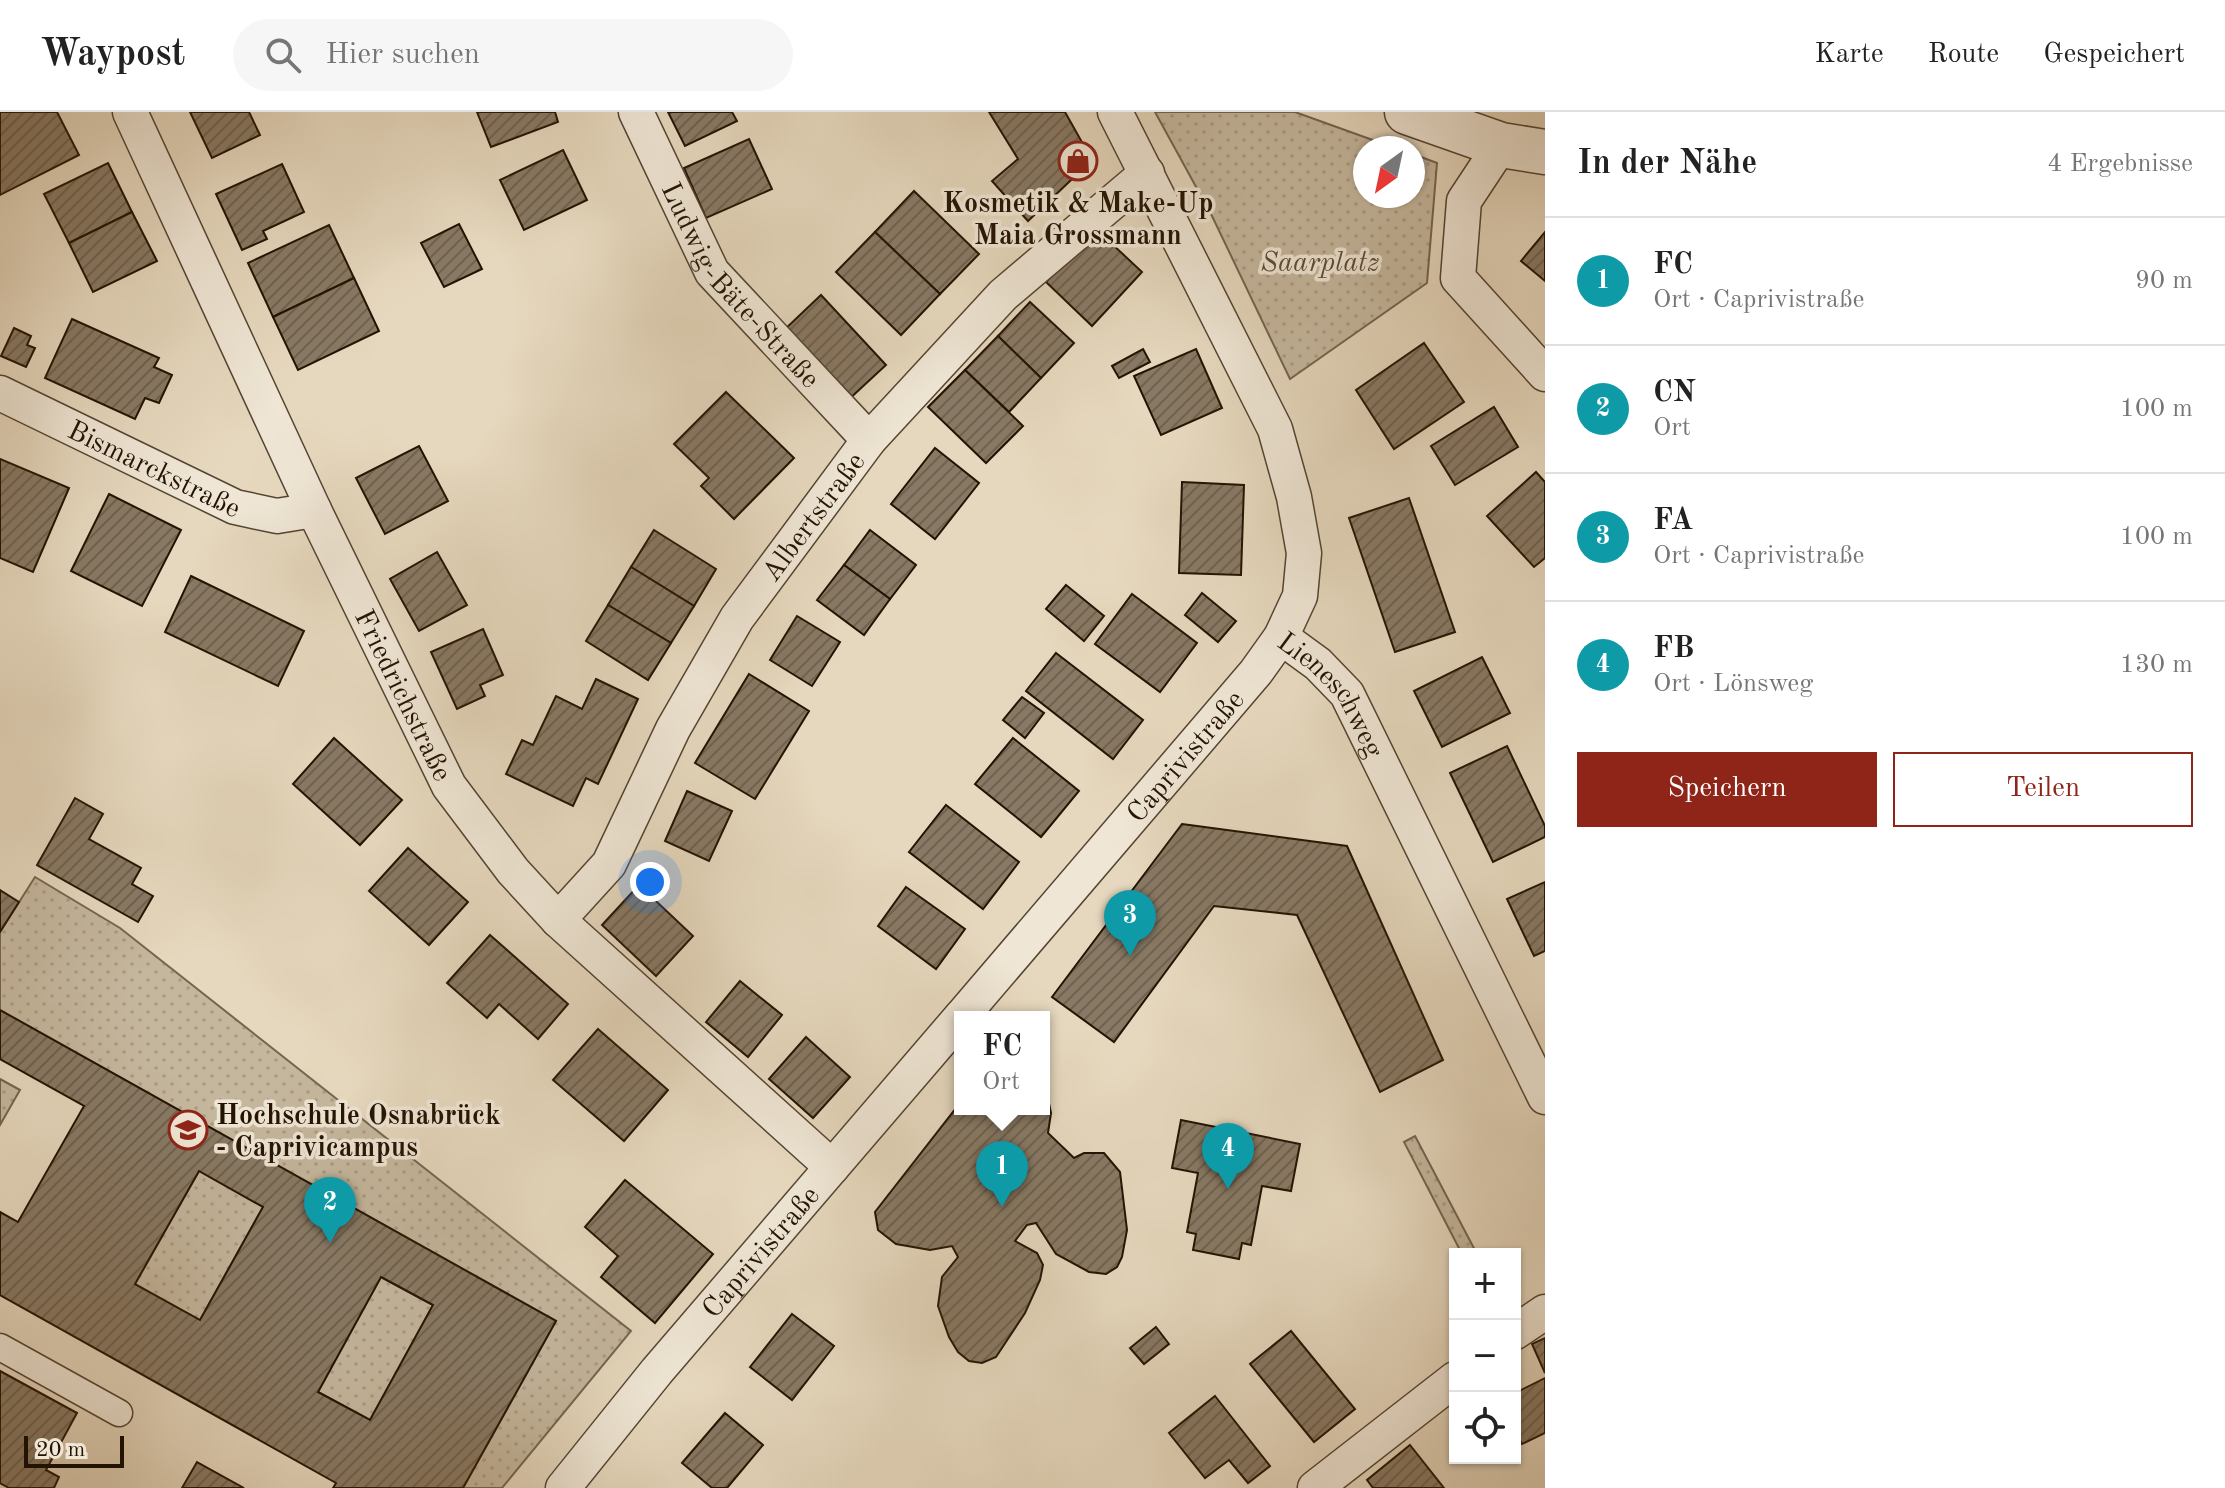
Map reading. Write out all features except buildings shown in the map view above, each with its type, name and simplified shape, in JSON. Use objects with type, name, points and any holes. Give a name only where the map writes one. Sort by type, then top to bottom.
[{"type":"street","name":"Friedrichstraße","points":[[130,112],[314,510],[449,786],[513,871],[558,920],[832,1167]]},
{"type":"street","name":"Ludwig-Bäte-Straße","points":[[636,112],[712,272],[869,440]]},
{"type":"street","name":"Lieneschweg","points":[[1115,112],[1275,429],[1304,553],[1300,596],[1281,637],[1318,664],[1347,694],[1545,1097]]},
{"type":"street","points":[[1407,112],[1501,145],[1545,152]]},
{"type":"street","points":[[1501,145],[1464,201],[1458,278],[1545,374]]},
{"type":"street","name":"Albertstraße","points":[[558,920],[609,864],[673,729],[737,618],[869,440],[1003,295],[1147,173]]},
{"type":"street","name":"Bismarckstraße","points":[[0,393],[235,507],[277,516],[314,510]]},
{"type":"street","name":"Caprivistraße","points":[[966,1011],[1256,672],[1281,637]]},
{"type":"street","name":"Caprivistraße","points":[[563,1488],[954,1025]]},
{"type":"street","points":[[1521,1328],[1545,1312]]},
{"type":"street","points":[[0,1347],[119,1413]]},
{"type":"street","points":[[1315,1488],[1449,1384]]},
{"type":"green space","name":"Saarplatz","points":[[1155,112],[1295,112],[1362,136],[1353,136],[1353,208],[1425,208],[1425,158],[1437,163],[1427,283],[1290,379],[1212,216]]},
{"type":"green space","points":[[35,877],[120,928],[631,1331],[502,1488],[463,1488],[556,1321],[0,1010],[0,932]]},
{"type":"green space","points":[[0,1079],[20,1090],[0,1125]]},
{"type":"green space","points":[[1415,1136],[1474,1248],[1459,1248],[1404,1142]]},
{"type":"green space","points":[[199,1171],[263,1207],[200,1320],[135,1284]]},
{"type":"green space","points":[[381,1277],[433,1305],[370,1420],[318,1392]]},
{"type":"place","name":"Kosmetik & Make-Up Maia Grossmann","points":[[1078,161]]},
{"type":"place","name":"FA","points":[[1130,956]]},
{"type":"place","name":"Hochschule Osnabrück - Caprivicampus","points":[[188,1130]]},
{"type":"place","name":"FB","points":[[1228,1189]]},
{"type":"place","name":"FC","points":[[1002,1207]]},
{"type":"place","name":"CN","points":[[330,1243]]}]
